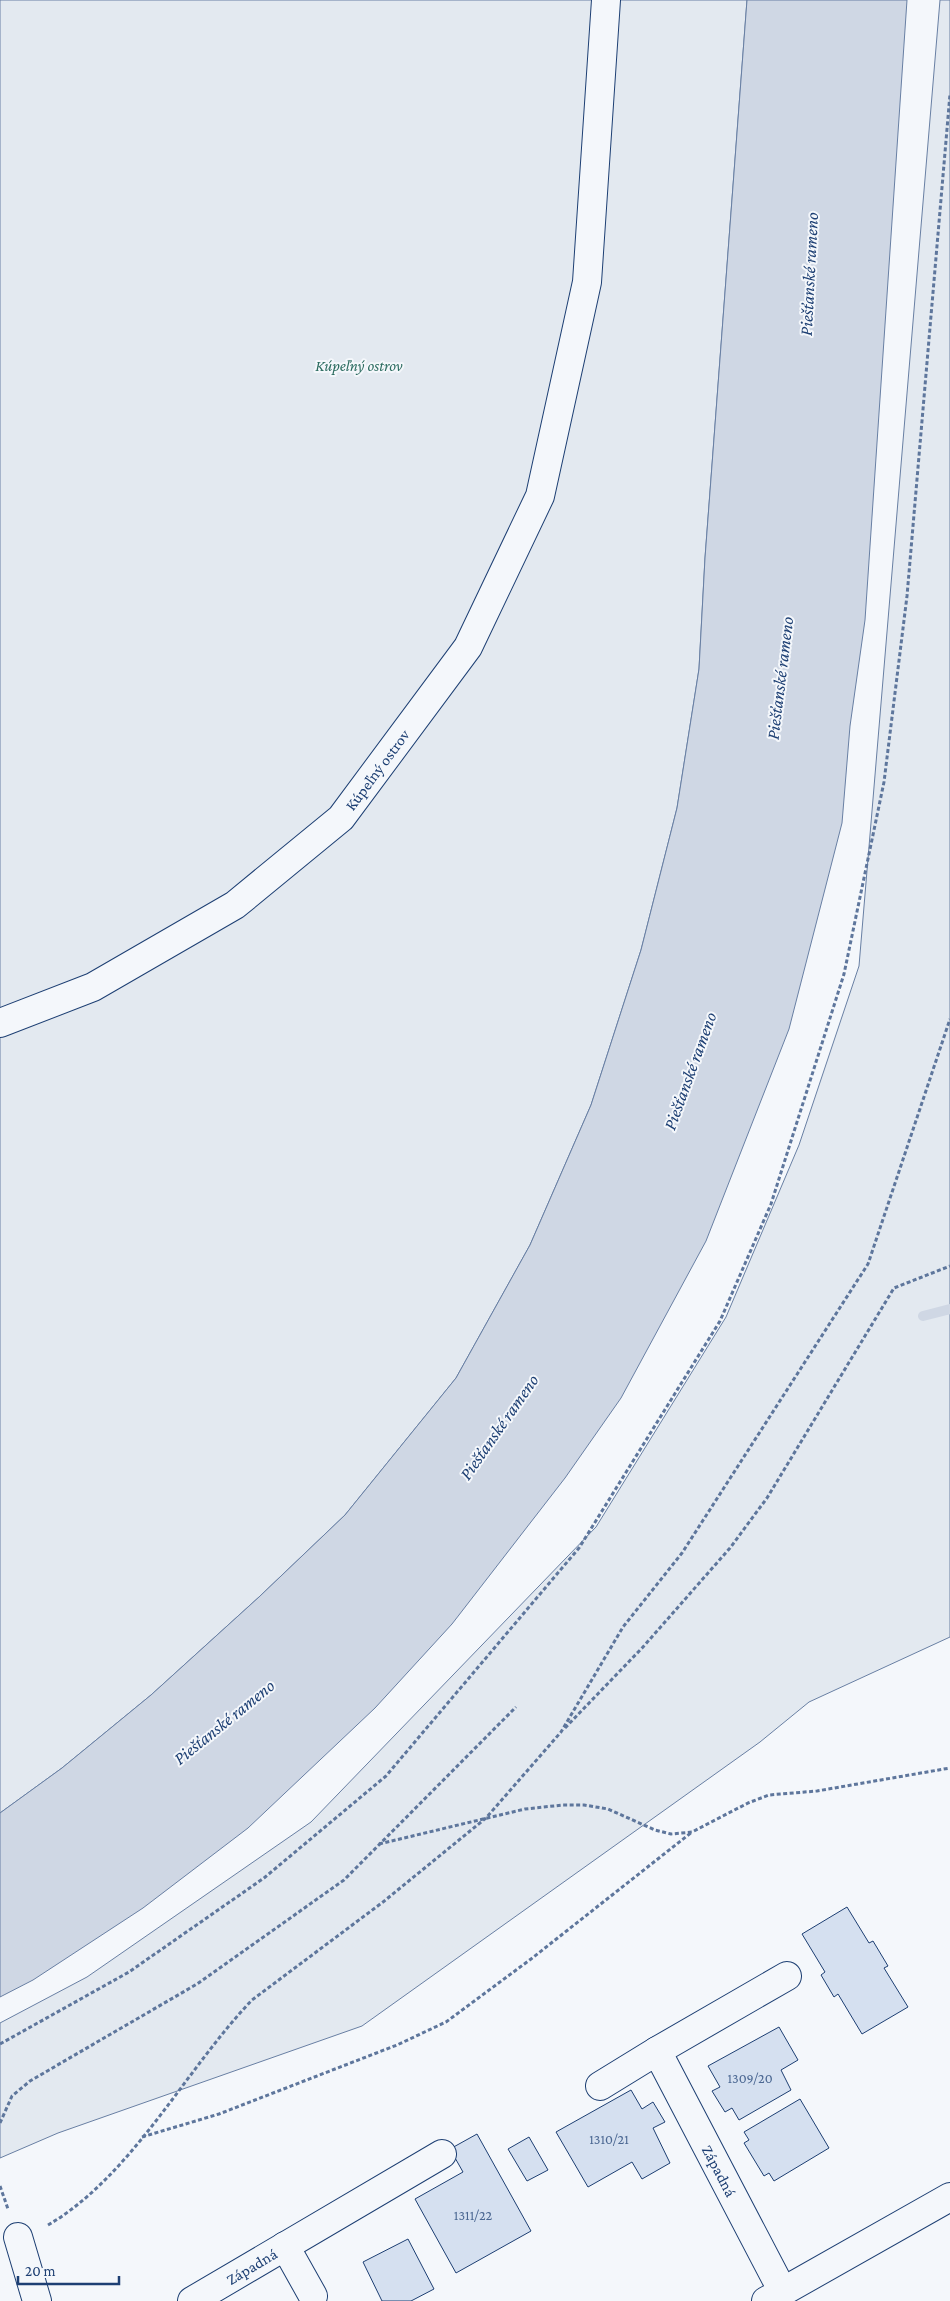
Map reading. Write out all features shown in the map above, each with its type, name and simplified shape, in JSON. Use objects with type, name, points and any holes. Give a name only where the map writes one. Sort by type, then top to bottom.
[{"type":"street","name":"Kúpeľný ostrov","points":[[0,1023],[93,987],[236,905],[341,818],[468,647],[540,496],[587,282],[606,0]]},
{"type":"street","points":[[600,2086],[787,1976]]},
{"type":"street","name":"Západná","points":[[658,2051],[774,2296],[950,2197]]},
{"type":"street","name":"Západná","points":[[192,2301],[442,2154]]},
{"type":"street","points":[[18,2237],[37,2301]]},
{"type":"street","name":"Západná","points":[[285,2246],[313,2296]]},
{"type":"path","points":[[0,2044],[129,1972],[264,1878],[386,1776],[579,1548],[720,1321],[771,1204],[844,974],[884,782],[907,596],[950,94]]},
{"type":"path","points":[[561,1732],[624,1627],[682,1553],[868,1264],[950,1019]]},
{"type":"path","points":[[18,2237],[46,2226],[69,2213],[109,2175],[234,2018],[252,2000],[383,1902],[486,1818],[561,1732],[643,1647],[730,1548],[767,1498],[894,1288],[950,1266]]},
{"type":"path","points":[[0,2123],[12,2096],[30,2081],[197,1984],[344,1880],[516,1706]]},
{"type":"path","points":[[141,2137],[228,2110],[398,2045],[446,2022],[531,1959],[692,1832],[748,1803],[769,1795],[817,1791],[950,1768]]},
{"type":"path","points":[[379,1844],[526,1809],[584,1805],[622,1814],[656,1830],[670,1834],[692,1832]]},
{"type":"green space","name":"Kúpeľný ostrov","points":[[0,0],[747,0],[705,558],[699,669],[677,808],[641,950],[591,1105],[530,1245],[456,1378],[345,1515],[259,1597],[151,1695],[62,1768],[0,1813]]},
{"type":"green space","points":[[940,0],[950,0],[950,1637],[809,1702],[760,1742],[362,2026],[58,2133],[0,2158],[0,2023],[87,1977],[311,1822],[596,1527],[726,1317],[799,1145],[859,966]]},
{"type":"water","name":"Piešťanské rameno","points":[[747,0],[907,0],[865,620],[850,726],[842,823],[789,1029],[706,1241],[621,1398],[565,1478],[452,1624],[375,1708],[248,1828],[143,1908],[33,1980],[0,1997],[0,1813],[62,1768],[151,1695],[259,1597],[345,1515],[456,1378],[530,1245],[591,1105],[641,950],[677,808],[699,669],[705,558]]},
{"type":"building","points":[[847,1907],[869,1943],[873,1941],[888,1966],[884,1968],[908,2007],[862,2034],[838,1994],[834,1997],[821,1975],[825,1972],[802,1934]]},
{"type":"building","points":[[779,2027],[798,2060],[781,2070],[791,2090],[739,2120],[732,2108],[725,2112],[712,2091],[720,2087],[708,2066]]},
{"type":"building","points":[[631,2090],[642,2109],[653,2102],[665,2122],[653,2128],[670,2163],[642,2179],[632,2162],[588,2187],[556,2132]]},
{"type":"building","points":[[800,2099],[829,2148],[774,2181],[769,2173],[764,2176],[744,2143],[749,2140],[744,2132]]},
{"type":"building","points":[[477,2134],[531,2231],[456,2273],[415,2199],[463,2172],[450,2149]]},
{"type":"building","points":[[529,2137],[548,2170],[527,2181],[508,2149]]},
{"type":"building","points":[[408,2239],[434,2289],[411,2301],[382,2301],[363,2262]]},
{"type":"waterway","points":[[923,1316],[950,1309]]}]
